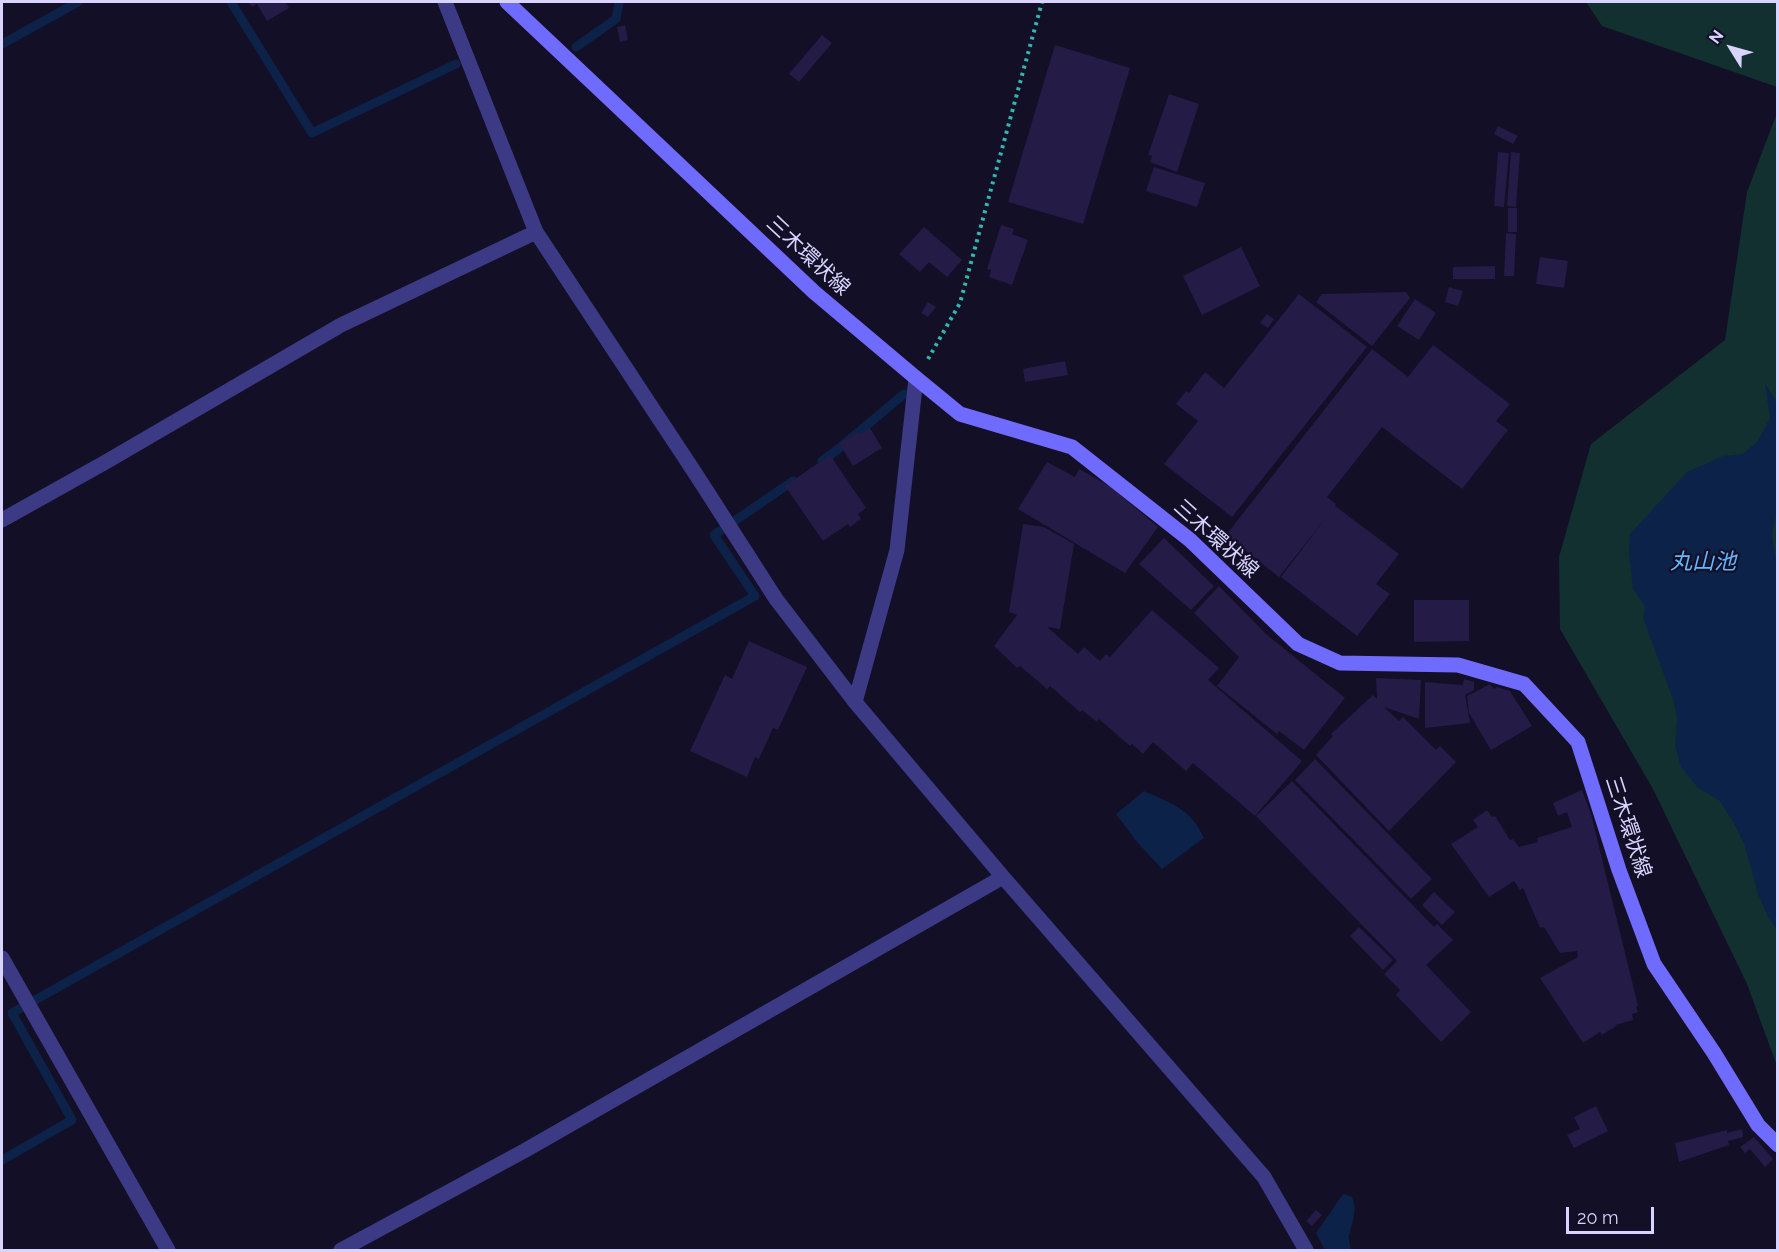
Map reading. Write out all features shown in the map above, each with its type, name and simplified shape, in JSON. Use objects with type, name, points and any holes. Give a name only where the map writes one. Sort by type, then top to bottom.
[{"type":"main road","name":"三木環状線","points":[[507,2],[814,292],[960,414],[1072,447],[1190,540],[1298,644],[1340,663],[1458,665],[1524,684],[1578,742],[1619,870],[1654,964],[1714,1053],[1758,1125],[1778,1145]]},
{"type":"street","points":[[445,2],[536,232],[776,599],[855,702],[1003,877],[1264,1177],[1306,1251]]},
{"type":"street","points":[[2,520],[341,325],[536,232]]},
{"type":"street","points":[[855,702],[897,549],[916,378]]},
{"type":"street","points":[[341,1251],[524,1151],[1003,877]]},
{"type":"street","points":[[2,958],[168,1251]]},
{"type":"path","points":[[916,378],[960,303],[1042,2]]},
{"type":"green space","points":[[1586,2],[1777,2],[1777,87],[1602,26]]},
{"type":"green space","points":[[1777,113],[1777,1066],[1747,984],[1653,789],[1560,629],[1559,557],[1591,444],[1725,340],[1747,192]]},
{"type":"water","name":"丸山池","points":[[1765,383],[1777,403],[1778,507],[1772,534],[1778,576],[1777,930],[1768,917],[1758,894],[1744,843],[1732,820],[1719,800],[1698,788],[1681,767],[1675,746],[1677,718],[1673,699],[1643,618],[1645,606],[1633,589],[1629,553],[1630,534],[1687,472],[1723,456],[1743,454],[1758,441],[1770,418]]},
{"type":"water","points":[[1144,791],[1179,808],[1193,820],[1204,838],[1162,869],[1137,842],[1116,814]]},
{"type":"water","points":[[1343,1194],[1352,1197],[1354,1202],[1354,1216],[1349,1236],[1351,1250],[1325,1250],[1316,1233]]},
{"type":"building","points":[[248,2],[285,2],[289,8],[267,21],[257,4],[252,7]]},
{"type":"building","points":[[625,25],[628,40],[620,42],[617,27]]},
{"type":"building","points":[[822,35],[832,43],[799,82],[789,74]]},
{"type":"building","points":[[1055,45],[1130,68],[1083,224],[1008,202]]},
{"type":"building","points":[[1169,94],[1199,104],[1177,172],[1150,162],[1152,156],[1148,155]]},
{"type":"building","points":[[1498,126],[1518,136],[1513,144],[1494,134]]},
{"type":"building","points":[[1498,152],[1509,153],[1504,207],[1494,206]]},
{"type":"building","points":[[1511,152],[1520,153],[1516,207],[1507,206]]},
{"type":"building","points":[[1154,167],[1205,183],[1197,207],[1146,191]]},
{"type":"building","points":[[1508,208],[1517,208],[1517,232],[1508,232]]},
{"type":"building","points":[[1001,225],[1014,229],[1012,234],[1028,240],[1012,285],[989,277],[991,270],[987,269]]},
{"type":"building","points":[[924,227],[962,260],[947,277],[929,262],[920,272],[899,254]]},
{"type":"building","points":[[1506,233],[1516,234],[1514,276],[1504,276]]},
{"type":"building","points":[[1241,247],[1260,286],[1202,315],[1183,276]]},
{"type":"building","points":[[1540,257],[1568,261],[1564,288],[1536,284]]},
{"type":"building","points":[[1495,266],[1495,279],[1453,279],[1453,267]]},
{"type":"building","points":[[1449,287],[1463,291],[1458,306],[1445,302]]},
{"type":"building","points":[[1406,292],[1410,298],[1372,346],[1316,302],[1322,294]]},
{"type":"building","points":[[1299,294],[1367,347],[1232,517],[1164,464],[1198,421],[1176,404],[1186,391],[1189,393],[1205,372],[1224,388]]},
{"type":"building","points":[[1415,299],[1436,313],[1419,340],[1397,326]]},
{"type":"building","points":[[928,302],[936,307],[928,317],[921,313]]},
{"type":"building","points":[[1267,314],[1274,319],[1268,328],[1260,323]]},
{"type":"building","points":[[1433,345],[1510,404],[1496,421],[1508,430],[1462,489],[1382,427],[1327,497],[1336,504],[1335,506],[1399,554],[1376,584],[1390,594],[1357,636],[1281,577],[1325,519],[1279,577],[1226,535],[1372,349],[1408,377]]},
{"type":"building","points":[[1065,361],[1068,375],[1025,382],[1023,369]]},
{"type":"building","points":[[870,428],[882,448],[853,466],[839,443],[858,432],[860,435]]},
{"type":"building","points":[[830,455],[866,508],[858,514],[861,519],[850,527],[848,524],[823,541],[785,486]]},
{"type":"building","points":[[1047,462],[1075,477],[1079,469],[1111,487],[1158,527],[1125,573],[1018,509]]},
{"type":"building","points":[[1023,524],[1044,527],[1074,544],[1060,629],[1047,627],[1078,654],[1084,647],[1100,661],[1106,654],[1110,657],[1152,610],[1219,668],[1208,680],[1302,761],[1255,816],[1193,763],[1186,771],[1153,742],[1143,754],[1132,744],[1130,746],[1099,719],[1097,722],[1082,710],[1080,712],[1050,686],[1047,689],[1020,666],[1017,668],[994,646],[1017,615],[1009,612]]},
{"type":"building","points":[[1164,538],[1214,586],[1191,610],[1139,564]]},
{"type":"building","points":[[1219,586],[1266,634],[1345,698],[1304,750],[1279,731],[1277,734],[1217,686],[1239,657],[1194,613]]},
{"type":"building","points":[[1414,600],[1469,600],[1469,641],[1414,642]]},
{"type":"building","points":[[749,641],[807,667],[778,730],[773,728],[759,759],[755,757],[747,777],[690,751],[725,675],[732,679]]},
{"type":"building","points":[[1376,678],[1421,680],[1419,719],[1384,707],[1399,721],[1403,717],[1436,750],[1440,746],[1456,762],[1389,831],[1316,755],[1333,736],[1331,734],[1373,695],[1377,699]]},
{"type":"building","points":[[1464,679],[1474,682],[1474,690],[1465,695],[1470,723],[1425,728],[1425,682],[1463,685]]},
{"type":"building","points":[[1490,684],[1494,689],[1497,687],[1510,691],[1532,726],[1491,750],[1469,713],[1467,696]]},
{"type":"building","points":[[1315,759],[1432,879],[1411,899],[1295,780]]},
{"type":"building","points":[[1292,781],[1434,927],[1437,924],[1453,940],[1426,965],[1471,1012],[1441,1042],[1396,995],[1400,990],[1384,974],[1397,961],[1256,816]]},
{"type":"building","points":[[1582,790],[1591,814],[1638,1006],[1636,1007],[1638,1012],[1632,1014],[1633,1020],[1615,1025],[1602,1035],[1600,1032],[1583,1043],[1540,978],[1578,957],[1577,951],[1560,953],[1544,927],[1540,928],[1523,888],[1520,890],[1514,881],[1489,897],[1451,844],[1478,827],[1473,820],[1487,810],[1492,817],[1495,816],[1510,840],[1513,839],[1519,847],[1538,842],[1537,838],[1572,827],[1567,812],[1558,816],[1553,803]]},
{"type":"building","points":[[1434,892],[1455,912],[1442,925],[1422,905]]},
{"type":"building","points":[[1359,927],[1393,960],[1383,970],[1350,936]]},
{"type":"building","points":[[1596,1106],[1608,1131],[1574,1148],[1567,1135],[1580,1129],[1574,1117]]},
{"type":"building","points":[[1742,1129],[1743,1137],[1728,1141],[1729,1145],[1679,1162],[1675,1143],[1727,1130],[1727,1133]]},
{"type":"building","points":[[1754,1137],[1773,1159],[1765,1167],[1750,1149],[1745,1153],[1740,1147]]},
{"type":"building","points":[[1316,1210],[1322,1215],[1312,1226],[1306,1221]]},
{"type":"waterway","points":[[2,44],[78,2]]},
{"type":"waterway","points":[[231,2],[312,133],[456,64]]},
{"type":"waterway","points":[[576,47],[616,19],[619,2]]},
{"type":"waterway","points":[[822,461],[904,394]]},
{"type":"waterway","points":[[2,1160],[72,1120],[12,1013],[755,596],[714,535],[793,481]]}]
